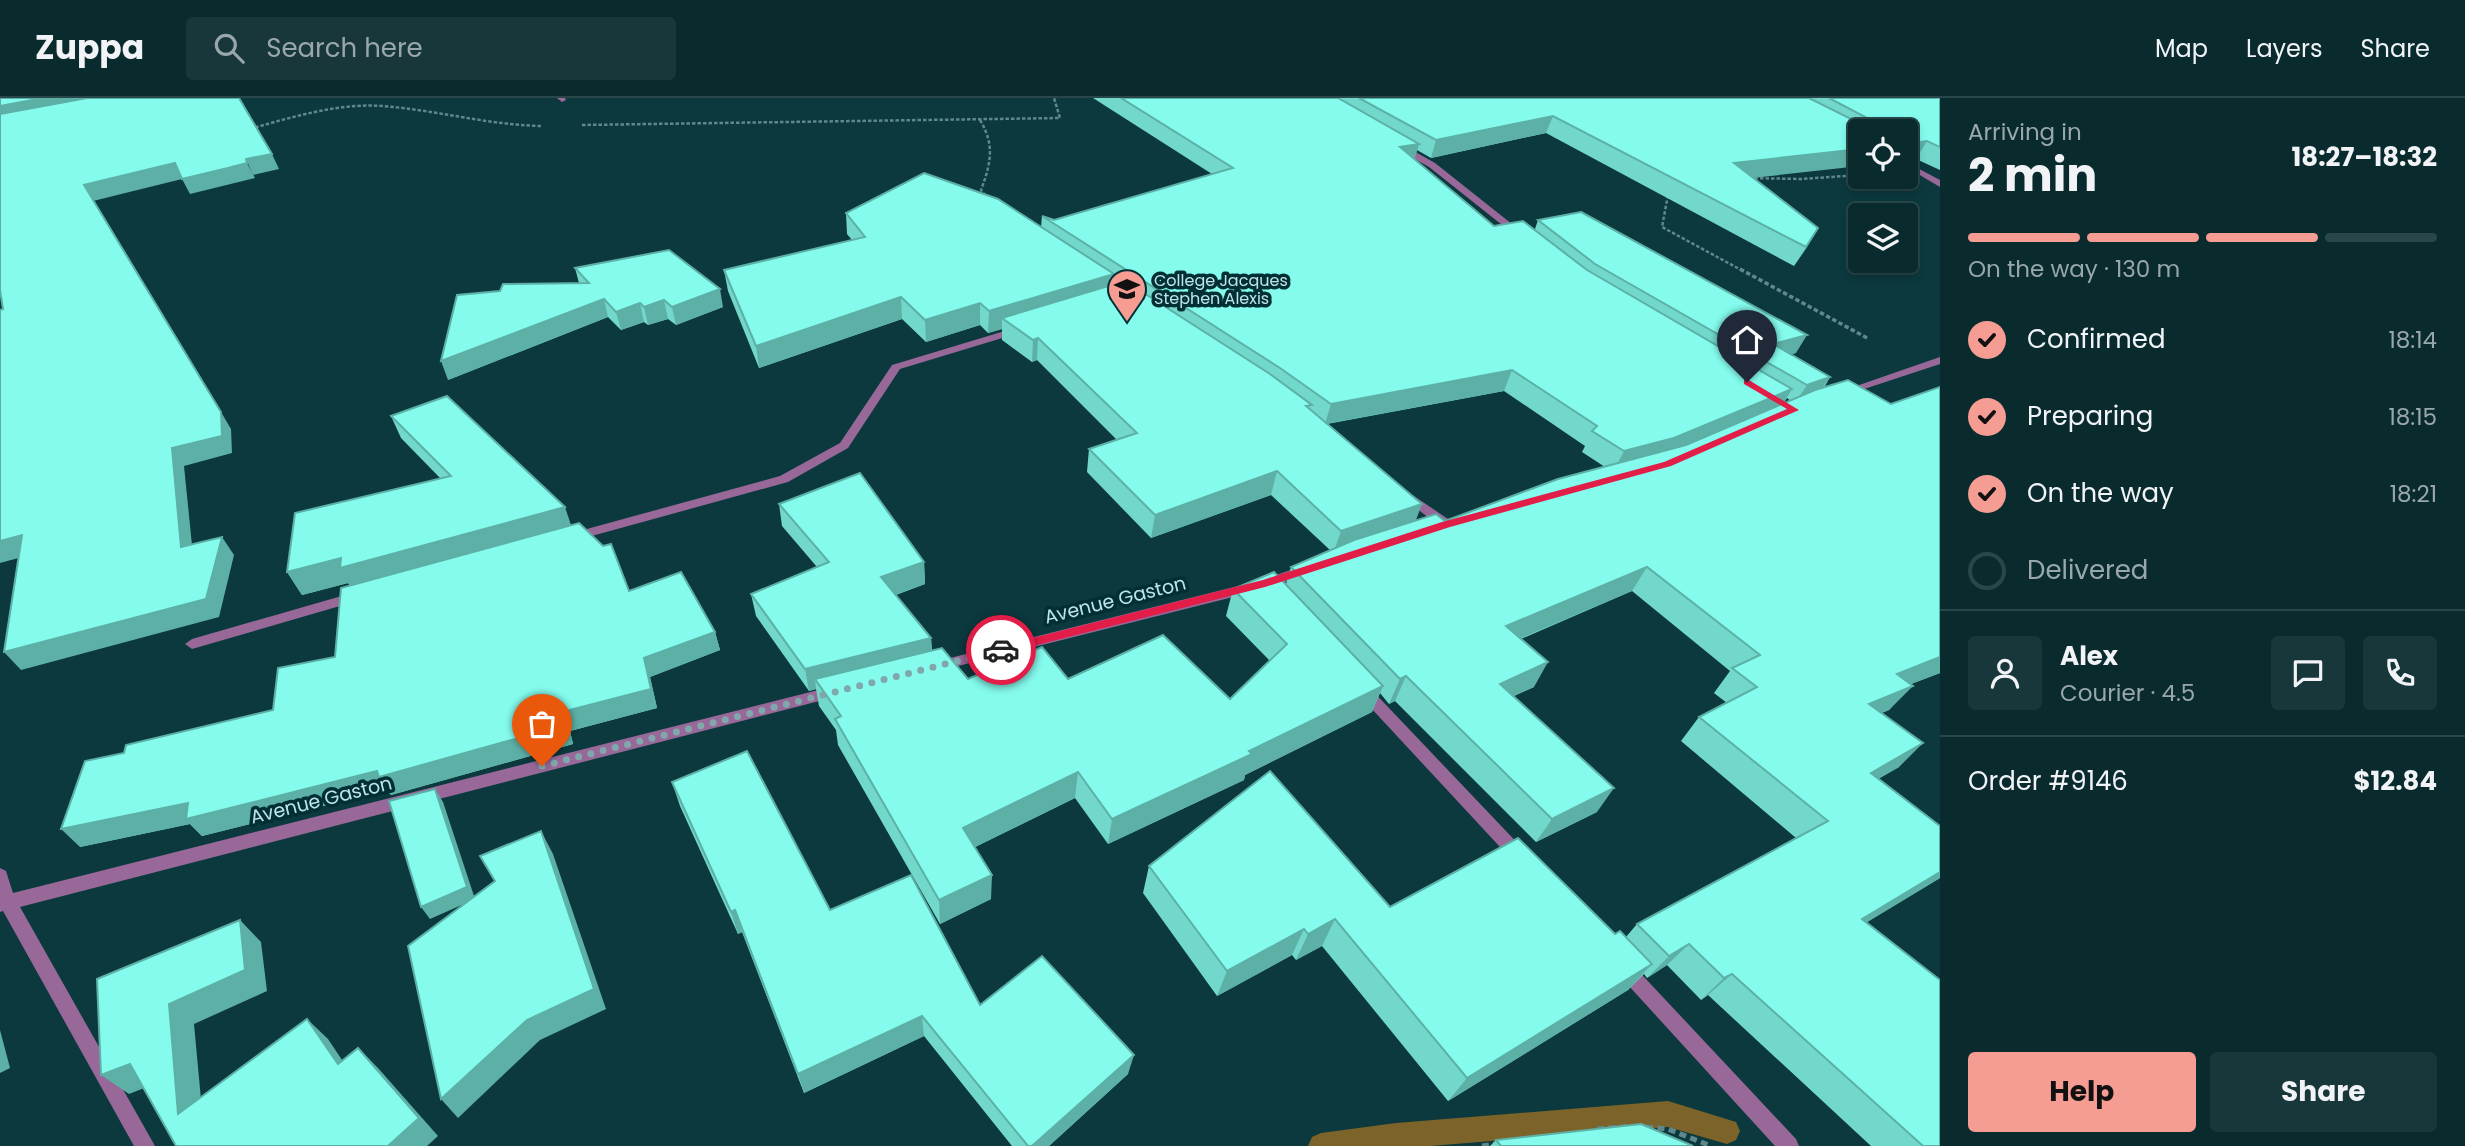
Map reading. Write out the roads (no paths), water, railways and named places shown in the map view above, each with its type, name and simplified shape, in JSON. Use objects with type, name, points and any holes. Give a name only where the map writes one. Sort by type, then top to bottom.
[{"type":"street","points":[[1386,139],[1432,165],[1529,242]]},
{"type":"street","points":[[1918,171],[1940,184]]},
{"type":"street","points":[[555,542],[784,479],[844,444],[896,367],[1036,324]]},
{"type":"street","points":[[1834,396],[1940,360]]},
{"type":"street","points":[[1402,491],[1446,524]]},
{"type":"street","name":"Avenue Gaston","points":[[926,669],[1269,589],[1316,567]]},
{"type":"street","points":[[192,644],[370,593]]},
{"type":"street","points":[[1350,676],[1532,870]]},
{"type":"street","name":"Avenue Gaston","points":[[2,901],[845,689]]},
{"type":"street","points":[[0,876],[2,901],[145,1146]]},
{"type":"street","points":[[1608,952],[1789,1146]]},
{"type":"waterway","points":[[1321,1146],[1396,1136],[1668,1114],[1727,1131]]},
{"type":"place","name":"College Jacques Stephen Alexis","points":[[1127,323]]}]
